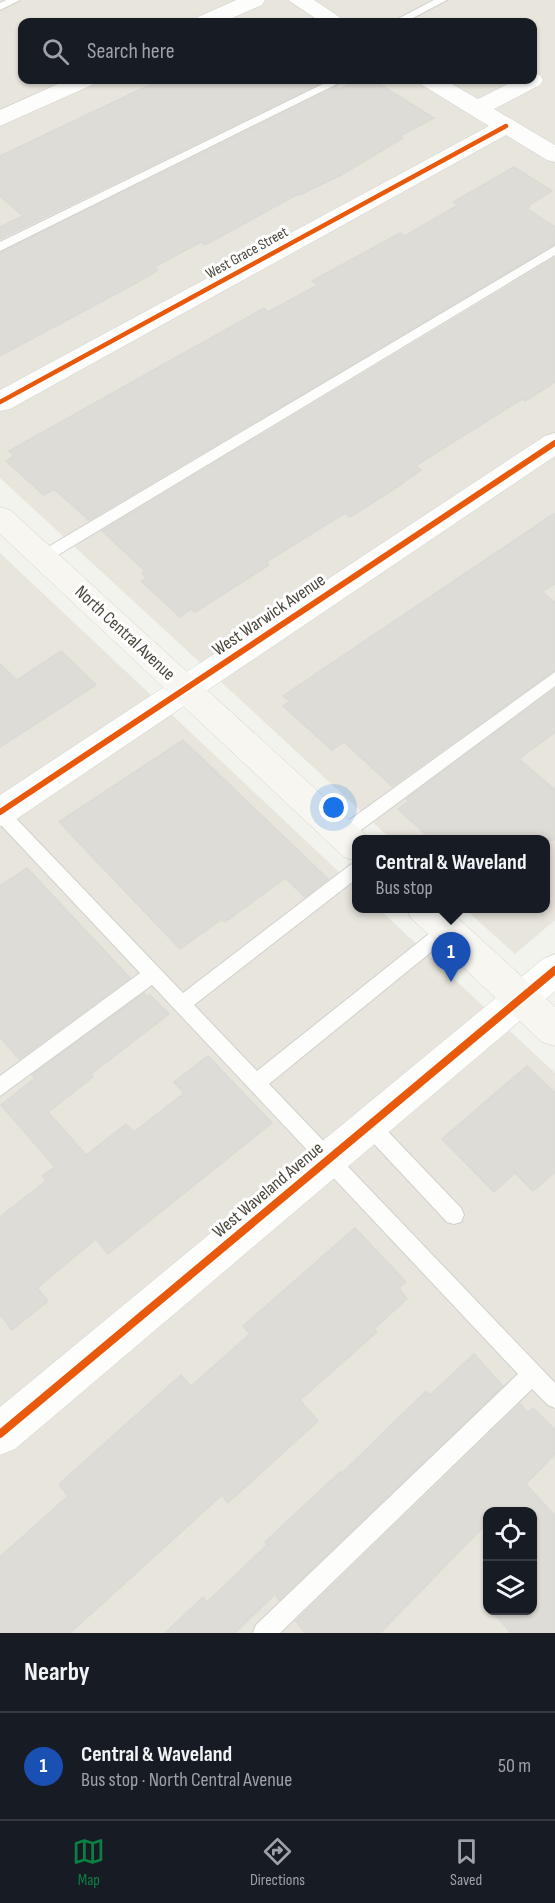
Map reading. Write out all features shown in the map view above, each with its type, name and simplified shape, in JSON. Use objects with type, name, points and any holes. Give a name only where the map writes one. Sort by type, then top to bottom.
[{"type":"main road","name":"North Central Avenue","points":[[0,518],[350,840]]},
{"type":"main road","points":[[435,919],[555,1030]]},
{"type":"street","points":[[215,18],[254,0]]},
{"type":"street","points":[[299,0],[329,18]]},
{"type":"street","points":[[0,118],[75,84]]},
{"type":"street","points":[[437,84],[555,155]]},
{"type":"street","points":[[478,108],[522,84]]},
{"type":"street","name":"West Grace Street","points":[[0,402],[506,126]]},
{"type":"street","name":"West Warwick Avenue","points":[[0,813],[555,443]]},
{"type":"street","name":"West Waveland Avenue","points":[[0,1434],[555,970]]},
{"type":"lane","points":[[0,7],[15,0]]},
{"type":"lane","points":[[405,18],[442,0]]},
{"type":"lane","points":[[0,247],[331,84]]},
{"type":"lane","points":[[43,558],[555,250]]},
{"type":"lane","points":[[356,835],[555,678]]},
{"type":"lane","points":[[0,813],[555,1398]]},
{"type":"lane","points":[[182,1004],[352,874]]},
{"type":"lane","points":[[257,1083],[435,919]]},
{"type":"lane","points":[[0,1088],[153,975]]},
{"type":"lane","points":[[369,1125],[454,1215]]},
{"type":"lane","points":[[264,1633],[533,1374]]},
{"type":"shaded area","points":[[0,0],[555,0],[555,920],[515,954],[469,913],[550,913],[550,835],[387,835],[0,478]]},
{"type":"shaded area","points":[[0,553],[352,884],[352,913],[383,913],[555,1073],[555,1633],[0,1633]]},
{"type":"building","points":[[152,84],[318,84],[0,239],[0,227],[23,216],[0,196],[0,156]]},
{"type":"building","points":[[350,84],[379,84],[434,118],[400,136],[403,138],[343,174],[298,194],[205,245],[201,242],[154,267],[158,270],[138,282],[0,356],[0,253],[336,87],[340,89]]},
{"type":"building","points":[[514,167],[552,191],[527,206],[529,207],[527,209],[555,227],[555,244],[89,520],[54,489],[44,495],[6,461],[14,456],[9,451],[264,308],[268,312],[318,285],[312,281],[400,233],[405,236],[458,205],[453,202]]},
{"type":"building","points":[[555,258],[555,382],[525,401],[522,399],[415,466],[421,470],[396,488],[350,517],[345,513],[266,562],[269,565],[195,612],[191,609],[180,617],[141,581],[147,578],[142,573],[145,571],[102,531]]},
{"type":"building","points":[[555,513],[555,583],[542,592],[555,602],[555,670],[392,786],[344,742],[332,750],[283,706],[290,701],[283,696]]},
{"type":"building","points":[[61,651],[96,685],[0,747],[0,664],[17,680]]},
{"type":"building","points":[[555,689],[555,732],[519,759],[555,790],[555,840],[550,840],[550,835],[427,835],[398,809],[409,801],[406,799]]},
{"type":"building","points":[[183,740],[328,879],[305,897],[285,878],[225,922],[222,919],[180,949],[59,822]]},
{"type":"building","points":[[27,868],[130,978],[19,1059],[0,1037],[0,886]]},
{"type":"building","points":[[144,993],[147,997],[150,995],[169,1014],[91,1074],[93,1077],[48,1112],[86,1155],[126,1124],[134,1132],[184,1093],[174,1082],[208,1056],[272,1123],[108,1254],[96,1239],[37,1288],[48,1301],[12,1330],[0,1314],[0,1217],[46,1181],[42,1176],[55,1167],[1,1105],[35,1078],[32,1075]]},
{"type":"building","points":[[527,1066],[555,1093],[555,1172],[533,1191],[515,1173],[494,1192],[442,1139]]},
{"type":"building","points":[[355,1228],[406,1282],[399,1288],[407,1299],[374,1329],[377,1332],[300,1400],[318,1421],[228,1503],[222,1495],[70,1633],[0,1633],[0,1557],[68,1496],[59,1484],[181,1375],[191,1386],[250,1334],[243,1326]]},
{"type":"building","points":[[474,1354],[503,1386],[279,1600],[275,1594],[235,1633],[165,1633],[203,1597],[207,1602],[267,1545],[265,1542],[340,1472],[341,1474],[426,1391],[430,1395]]},
{"type":"building","points":[[520,1404],[528,1413],[533,1408],[555,1430],[555,1454],[526,1484],[555,1516],[555,1633],[511,1633],[495,1615],[537,1615],[537,1507],[483,1507],[483,1527],[380,1633],[305,1633],[296,1621]]},
{"type":"cycle path","points":[[0,402],[506,126]]},
{"type":"cycle path","points":[[0,812],[555,443]]},
{"type":"cycle path","points":[[0,1434],[555,970]]},
{"type":"place","name":"Central & Waveland","points":[[451,982]]}]
